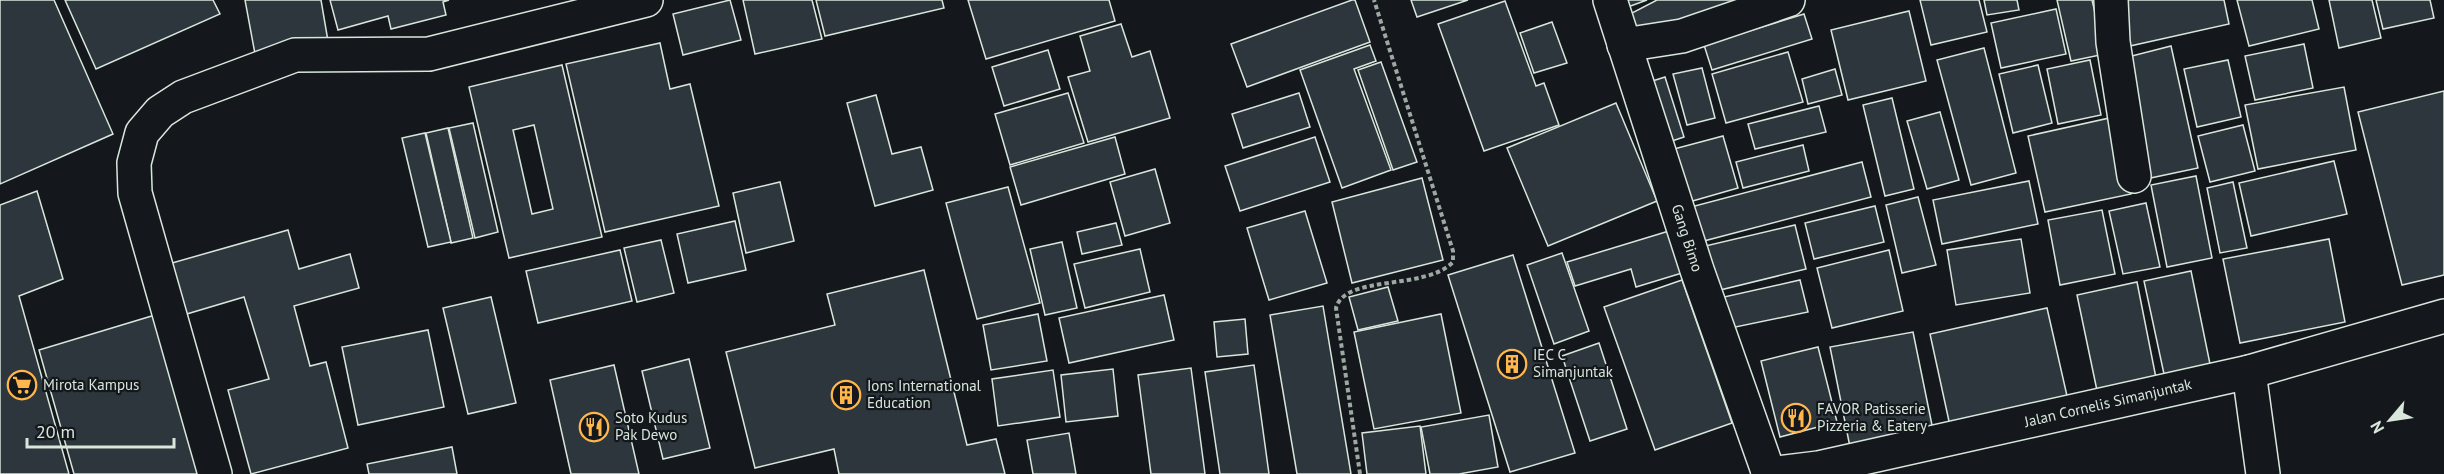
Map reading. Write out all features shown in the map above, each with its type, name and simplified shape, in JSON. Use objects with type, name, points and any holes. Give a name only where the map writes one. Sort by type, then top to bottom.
[{"type":"street","points":[[215,474],[135,193],[134,163],[142,134],[160,112],[183,97],[295,55],[429,54],[646,0]]},
{"type":"street","name":"Gang Bimo","points":[[1610,0],[1697,270],[1769,474]]},
{"type":"street","points":[[1624,45],[1682,36],[1788,0]]},
{"type":"street","points":[[2111,0],[2113,42],[2134,176]]},
{"type":"street","name":"Jalan Cornelis Simanjuntak","points":[[1769,474],[1819,471],[2249,372],[2444,316]]},
{"type":"street","points":[[2249,372],[2263,474]]},
{"type":"path","points":[[1360,474],[1336,308],[1338,300],[1352,290],[1436,275],[1452,262],[1453,251],[1374,0]]},
{"type":"building","points":[[0,0],[54,0],[113,134],[0,184]]},
{"type":"building","points":[[65,0],[213,0],[220,14],[96,69]]},
{"type":"building","points":[[245,0],[321,0],[328,41],[255,54]]},
{"type":"building","points":[[330,0],[449,0],[443,2],[446,15],[391,29],[388,16],[338,30]]},
{"type":"building","points":[[730,0],[741,40],[683,55],[673,14]]},
{"type":"building","points":[[743,0],[812,0],[822,39],[755,54]]},
{"type":"building","points":[[816,0],[942,0],[944,8],[825,36]]},
{"type":"building","points":[[968,0],[1109,0],[1115,21],[986,59]]},
{"type":"building","points":[[1355,0],[1370,42],[1247,87],[1231,44]]},
{"type":"building","points":[[1411,0],[1468,0],[1417,17]]},
{"type":"building","points":[[1610,0],[1647,0],[1614,12]]},
{"type":"building","points":[[1657,0],[1737,0],[1638,39],[1630,14]]},
{"type":"building","points":[[1920,0],[1979,0],[1987,32],[1931,45]]},
{"type":"building","points":[[1984,0],[2017,0],[2019,10],[1987,15]]},
{"type":"building","points":[[2057,0],[2092,0],[2105,54],[2071,61]]},
{"type":"building","points":[[2116,0],[2224,0],[2229,24],[2121,48]]},
{"type":"building","points":[[2237,0],[2312,0],[2319,29],[2249,46]]},
{"type":"building","points":[[2329,0],[2372,0],[2381,38],[2339,48]]},
{"type":"building","points":[[2376,0],[2430,0],[2434,18],[2383,29]]},
{"type":"building","points":[[1505,1],[1536,86],[1544,83],[1559,125],[1484,151],[1438,24]]},
{"type":"building","points":[[2056,9],[2066,54],[2001,68],[1991,23]]},
{"type":"building","points":[[1909,11],[1926,81],[1848,100],[1831,30]]},
{"type":"building","points":[[1804,14],[1812,39],[1712,70],[1704,45]]},
{"type":"building","points":[[1552,22],[1567,63],[1534,73],[1520,33]]},
{"type":"building","points":[[1121,24],[1132,57],[1150,51],[1170,118],[1088,142],[1068,77],[1090,71],[1080,36]]},
{"type":"building","points":[[660,43],[670,89],[690,84],[719,206],[605,232],[566,64]]},
{"type":"building","points":[[2304,44],[2313,88],[2255,100],[2245,56]]},
{"type":"building","points":[[1370,45],[1376,61],[1354,69],[1391,170],[1342,188],[1300,70]]},
{"type":"building","points":[[2171,46],[2198,168],[2141,180],[2120,59]]},
{"type":"building","points":[[1984,48],[2016,173],[1971,185],[1937,60]]},
{"type":"building","points":[[1048,50],[1060,89],[1004,106],[992,67]]},
{"type":"building","points":[[1788,52],[1803,102],[1726,123],[1712,74]]},
{"type":"building","points":[[2090,60],[2101,115],[2058,124],[2047,69]]},
{"type":"building","points":[[2228,60],[2241,117],[2197,127],[2184,69]]},
{"type":"building","points":[[1381,62],[1417,162],[1393,170],[1358,70]]},
{"type":"building","points":[[562,65],[602,237],[509,258],[469,87]],"holes":[[[534,125],[553,209],[532,214],[513,130]]]},
{"type":"building","points":[[2038,65],[2052,123],[2013,133],[1999,74]]},
{"type":"building","points":[[1702,68],[1715,118],[1687,125],[1673,74]]},
{"type":"building","points":[[1835,69],[1842,95],[1808,104],[1802,79]]},
{"type":"building","points":[[1665,77],[1684,137],[1660,145],[1640,85]]},
{"type":"building","points":[[2344,87],[2356,150],[2258,169],[2245,105]]},
{"type":"building","points":[[2444,91],[2444,275],[2402,285],[2358,112]]},
{"type":"building","points":[[1068,93],[1084,143],[1010,165],[995,114]]},
{"type":"building","points":[[1299,93],[1310,127],[1243,148],[1232,114]]},
{"type":"building","points":[[876,95],[892,154],[921,147],[933,190],[875,206],[847,103]]},
{"type":"building","points":[[1892,98],[1914,189],[1885,196],[1863,105]]},
{"type":"building","points":[[1616,103],[1657,201],[1548,246],[1507,148]]},
{"type":"building","points":[[1819,106],[1826,132],[1755,149],[1748,124]]},
{"type":"building","points":[[1940,112],[1959,180],[1927,189],[1907,121]]},
{"type":"building","points":[[2114,117],[2131,194],[2045,212],[2028,136]]},
{"type":"building","points":[[473,123],[498,232],[475,238],[449,128]]},
{"type":"building","points":[[2243,125],[2255,171],[2210,182],[2198,136]]},
{"type":"building","points":[[448,128],[473,238],[451,243],[426,133]]},
{"type":"building","points":[[425,133],[451,242],[428,247],[402,138]]},
{"type":"building","points":[[1723,136],[1738,188],[1689,202],[1674,149]]},
{"type":"building","points":[[1115,137],[1125,174],[1021,205],[1010,167]]},
{"type":"building","points":[[1315,137],[1330,182],[1240,211],[1225,166]]},
{"type":"building","points":[[1803,145],[1809,171],[1743,188],[1736,162]]},
{"type":"building","points":[[2334,161],[2347,214],[2251,236],[2239,183]]},
{"type":"building","points":[[1862,162],[1871,197],[1700,242],[1691,207]]},
{"type":"building","points":[[1155,169],[1170,223],[1125,236],[1110,182]]},
{"type":"building","points":[[2196,176],[2212,258],[2167,267],[2151,185]]},
{"type":"building","points":[[1422,178],[1443,260],[1352,283],[1332,202]]},
{"type":"building","points":[[2029,181],[2038,224],[1942,244],[1933,200]]},
{"type":"building","points":[[780,182],[794,241],[746,253],[733,193]]},
{"type":"building","points":[[2233,182],[2247,248],[2220,253],[2207,188]]},
{"type":"building","points":[[1008,187],[1040,303],[977,319],[946,203]]},
{"type":"building","name":"Mirota Kampus","points":[[37,191],[63,279],[19,296],[69,474],[0,474],[0,205]]},
{"type":"building","points":[[1918,197],[1936,265],[1902,273],[1886,205]]},
{"type":"building","points":[[2146,203],[2160,267],[2123,274],[2109,211]]},
{"type":"building","points":[[1875,206],[1884,242],[1814,259],[1805,223]]},
{"type":"building","points":[[2102,210],[2115,274],[2060,285],[2048,220]]},
{"type":"building","points":[[1305,211],[1327,283],[1269,300],[1247,228]]},
{"type":"building","points":[[735,221],[746,270],[688,283],[677,234]]},
{"type":"building","points":[[1116,223],[1122,245],[1082,254],[1077,232]]},
{"type":"building","points":[[1795,225],[1806,269],[1712,292],[1701,247]]},
{"type":"building","points":[[288,230],[299,269],[350,254],[359,288],[294,306],[310,366],[326,362],[348,448],[251,474],[228,390],[269,379],[244,297],[180,316],[165,265]]},
{"type":"building","points":[[1669,231],[1682,273],[1636,287],[1631,269],[1575,286],[1567,262]]},
{"type":"building","points":[[2021,239],[2030,293],[1956,305],[1947,250]]},
{"type":"building","points":[[2329,239],[2345,322],[2240,343],[2223,259]]},
{"type":"building","points":[[661,240],[674,293],[637,302],[624,248]]},
{"type":"building","points":[[1062,242],[1077,308],[1045,315],[1030,249]]},
{"type":"building","points":[[1140,249],[1150,292],[1085,308],[1074,264]]},
{"type":"building","points":[[620,250],[632,301],[538,323],[526,271]]},
{"type":"building","points":[[1889,250],[1903,311],[1832,328],[1817,268]]},
{"type":"building","points":[[1562,253],[1589,331],[1554,344],[1527,265]]},
{"type":"building","name":"IEC C Simanjuntak","points":[[1513,255],[1575,453],[1510,472],[1448,275]]},
{"type":"building","name":"Ions International Education","points":[[924,270],[967,445],[996,439],[1005,474],[839,474],[834,449],[755,468],[726,352],[835,325],[827,294]]},
{"type":"building","points":[[2191,271],[2210,364],[2164,374],[2144,281]]},
{"type":"building","points":[[1682,280],[1732,423],[1655,450],[1604,307]]},
{"type":"building","points":[[1800,280],[1808,312],[1726,329],[1715,299]]},
{"type":"building","points":[[2137,282],[2158,388],[2099,400],[2077,295]]},
{"type":"building","points":[[1388,287],[1398,321],[1358,330],[1349,297]]},
{"type":"building","points":[[1164,295],[1174,340],[1069,363],[1059,318]]},
{"type":"building","points":[[491,297],[516,403],[468,414],[443,308]]},
{"type":"building","points":[[1323,306],[1351,474],[1297,474],[1270,315]]},
{"type":"building","points":[[2047,308],[2070,409],[1952,435],[1930,334]]},
{"type":"building","points":[[1038,314],[1047,361],[991,370],[983,325]]},
{"type":"building","points":[[1441,314],[1461,413],[1374,429],[1354,332]]},
{"type":"building","points":[[155,315],[202,474],[74,474],[39,350]]},
{"type":"building","points":[[1245,319],[1248,354],[1217,357],[1214,322]]},
{"type":"building","points":[[428,330],[444,407],[358,425],[342,347]]},
{"type":"building","points":[[1913,332],[1933,430],[1850,447],[1830,347]]},
{"type":"building","points":[[1599,343],[1627,429],[1590,441],[1562,356]]},
{"type":"building","points":[[1818,347],[1837,422],[1780,437],[1761,361]]},
{"type":"building","points":[[689,359],[710,448],[663,459],[642,371]]},
{"type":"building","name":"Soto Kudus Pak Dewo","points":[[614,365],[639,474],[571,474],[550,380]]},
{"type":"building","points":[[1254,365],[1269,474],[1220,474],[1205,372]]},
{"type":"building","points":[[1191,368],[1205,474],[1151,474],[1138,375]]},
{"type":"building","points":[[1113,369],[1118,416],[1066,422],[1061,375]]},
{"type":"building","points":[[1053,370],[1060,417],[998,426],[992,379]]},
{"type":"building","points":[[1489,415],[1498,467],[1459,474],[1430,474],[1421,427]]},
{"type":"building","points":[[1420,426],[1426,474],[1367,474],[1362,433]]},
{"type":"building","points":[[1069,433],[1076,474],[1033,474],[1027,440]]},
{"type":"building","points":[[452,447],[457,474],[369,474],[367,464]]},
{"type":"place","name":"IEC C Simanjuntak","points":[[1512,364]]},
{"type":"place","name":"Mirota Kampus","points":[[22,385]]},
{"type":"place","name":"Ions International Education","points":[[846,395]]},
{"type":"place","name":"FAVOR Patisserie Pizzeria & Eatery","points":[[1796,418]]},
{"type":"place","name":"Soto Kudus Pak Dewo","points":[[594,427]]}]
